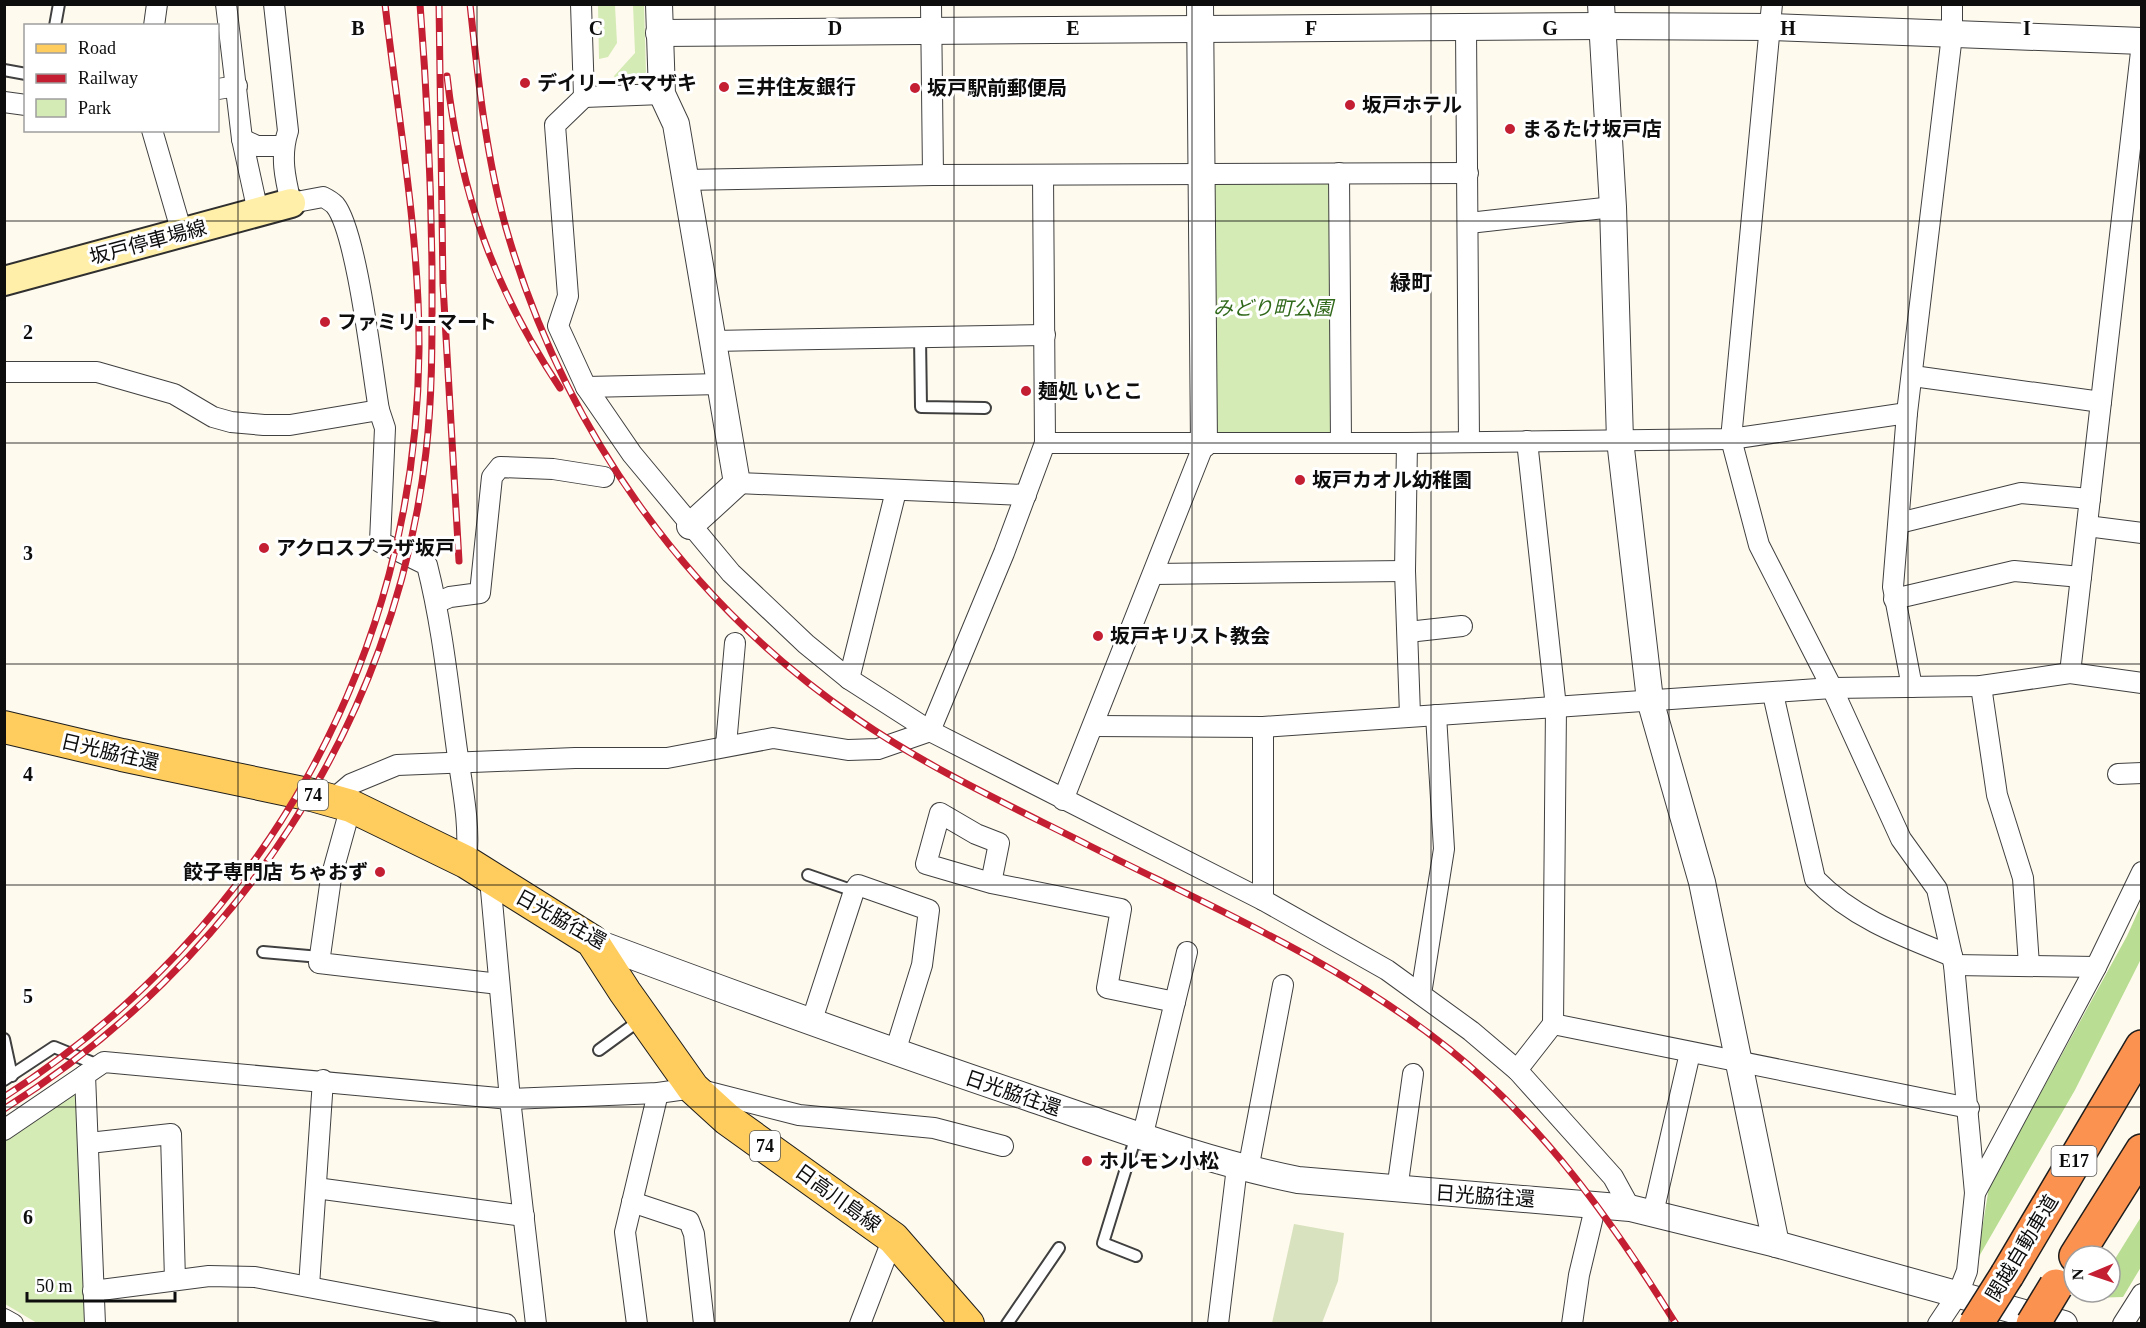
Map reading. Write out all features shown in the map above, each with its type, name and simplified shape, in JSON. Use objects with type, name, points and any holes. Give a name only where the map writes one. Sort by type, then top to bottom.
[{"type":"highway","name":"関越自動車道","points":[[1976,1323],[2007,1275],[2142,1047]]},
{"type":"highway","name":"E17","points":[[2084,1244],[2142,1151]]},
{"type":"highway","name":"E17","points":[[2033,1323],[2062,1277]]},
{"type":"main road","name":"坂戸停車場線","points":[[4,281],[291,203]]},
{"type":"main road","name":"日光脇往還","points":[[4,727],[122,755],[312,795],[341,804],[478,871],[592,941]]},
{"type":"main road","name":"日高川島線","points":[[592,941],[693,1088],[727,1119],[893,1238],[968,1323]]},
{"type":"street","points":[[154,24],[157,4]]},
{"type":"street","points":[[226,4],[227,87],[242,138],[258,212]]},
{"type":"street","points":[[274,4],[288,131],[283,146],[284,179],[291,203],[324,197],[335,205],[345,225],[353,257],[379,410],[385,428],[380,542],[427,566],[436,603],[468,843],[478,871],[499,984],[536,1323]]},
{"type":"street","points":[[581,4],[584,97]]},
{"type":"street","points":[[659,4],[662,94],[676,124],[737,483]]},
{"type":"street","points":[[931,4],[933,175]]},
{"type":"street","points":[[1064,800],[1204,444],[1200,4]]},
{"type":"street","points":[[1912,687],[1894,599],[1907,413],[1952,35],[1952,4]]},
{"type":"street","points":[[660,33],[1466,28],[1602,15],[1771,16],[1952,35],[2142,42],[2134,178],[2101,402],[2070,673]]},
{"type":"street","points":[[1602,15],[1613,207],[1620,440],[1650,699],[1702,882],[1776,1244]]},
{"type":"street","points":[[1771,16],[1731,439],[1760,545],[1832,688],[1901,839],[1937,889],[1953,960],[1969,1108],[1975,1193],[1967,1271],[1958,1294],[1938,1323]]},
{"type":"street","points":[[1466,28],[1470,223],[1469,442]]},
{"type":"street","points":[[662,94],[584,97],[555,125],[568,296],[558,326],[586,387],[632,454],[690,526],[760,604],[849,679],[930,730],[1263,900],[1370,960],[1421,994],[1517,1070],[1642,1211]]},
{"type":"street","points":[[4,102],[24,105]]},
{"type":"street","points":[[153,132],[182,233]]},
{"type":"street","points":[[242,138],[257,146],[283,146]]},
{"type":"street","points":[[1339,173],[1341,443]]},
{"type":"street","points":[[684,180],[933,175],[1468,173]]},
{"type":"street","points":[[499,984],[319,963],[341,804],[351,784],[397,765],[458,761],[667,758],[726,745],[773,738],[848,750],[878,749],[930,730],[1046,443],[1043,175]]},
{"type":"street","points":[[1470,223],[1613,207]]},
{"type":"street","points":[[713,341],[1045,335]]},
{"type":"street","points":[[4,372],[97,372],[174,394],[213,417],[253,424],[290,424],[379,410]]},
{"type":"street","points":[[1913,376],[2101,402]]},
{"type":"street","points":[[586,387],[721,384]]},
{"type":"street","points":[[1046,443],[1407,443],[1731,439],[1907,413]]},
{"type":"street","points":[[1517,1070],[1553,1024],[1556,706],[1527,441]]},
{"type":"street","points":[[1407,443],[1406,571],[1410,715]]},
{"type":"street","points":[[436,603],[450,597],[480,593],[492,477],[500,467],[553,469],[604,477]]},
{"type":"street","points":[[690,526],[737,483],[1026,495]]},
{"type":"street","points":[[849,679],[896,491]]},
{"type":"street","points":[[1899,523],[2021,493],[2090,500]]},
{"type":"street","points":[[2087,526],[2142,533]]},
{"type":"street","points":[[1154,574],[1406,571]]},
{"type":"street","points":[[1894,599],[2014,571],[2081,577]]},
{"type":"street","points":[[1408,632],[1462,626]]},
{"type":"street","points":[[726,745],[735,643]]},
{"type":"street","points":[[1093,726],[1263,727],[1650,699],[1773,694],[1832,688],[1981,686],[2070,673],[2142,683]]},
{"type":"street","points":[[1981,686],[1997,795],[2023,878],[2029,965]]},
{"type":"street","points":[[1773,694],[1815,879],[1837,901],[1896,934],[1953,960],[2096,967]]},
{"type":"street","points":[[1421,994],[1444,849],[1436,715]]},
{"type":"street","points":[[1263,727],[1263,900]]},
{"type":"street","points":[[2118,774],[2142,773]]},
{"type":"street","points":[[1975,1193],[2096,967],[2142,872]]},
{"type":"street","points":[[991,884],[1122,909],[1107,987],[1175,1002]]},
{"type":"street","points":[[811,1023],[854,891],[858,885],[929,910],[922,965],[895,1052]]},
{"type":"street","name":"日光脇往還","points":[[592,941],[811,1023],[1139,1137],[1242,1168],[1298,1180],[1396,1190],[1596,1204],[1642,1211],[1776,1244],[2064,1323]]},
{"type":"street","points":[[1139,1137],[1187,952]]},
{"type":"street","points":[[1218,1323],[1242,1168],[1283,985]]},
{"type":"street","points":[[1553,1024],[1969,1108]]},
{"type":"street","points":[[1642,1211],[1690,1053]]},
{"type":"street","points":[[4,1130],[104,1062],[323,1080],[510,1099],[658,1093],[693,1088],[799,1115],[934,1128],[1003,1146]]},
{"type":"street","points":[[92,1070],[89,1143],[95,1323]]},
{"type":"street","points":[[1396,1190],[1413,1074]]},
{"type":"street","points":[[309,1286],[323,1080]]},
{"type":"street","points":[[637,1323],[625,1232],[658,1093]]},
{"type":"street","points":[[89,1143],[171,1134],[176,1280]]},
{"type":"street","points":[[316,1188],[524,1216]]},
{"type":"street","points":[[632,1202],[688,1221],[694,1234],[704,1323]]},
{"type":"street","points":[[1572,1323],[1579,1275],[1596,1204]]},
{"type":"street","points":[[860,1323],[893,1238]]},
{"type":"street","points":[[93,1291],[209,1276],[255,1277],[506,1323]]},
{"type":"street","points":[[2123,1323],[2142,1294]]},
{"type":"street","points":[[4,1318],[13,1323]]},
{"type":"lane","points":[[56,24],[59,4]]},
{"type":"lane","points":[[4,70],[24,74]]},
{"type":"lane","points":[[920,337],[921,407],[985,408]]},
{"type":"lane","points":[[808,875],[854,891]]},
{"type":"lane","points":[[262,952],[320,957]]},
{"type":"lane","points":[[599,1050],[643,1018]]},
{"type":"lane","points":[[4,1039],[8,1078],[54,1047],[92,1070]]},
{"type":"lane","points":[[1136,1256],[1103,1243],[1139,1137]]},
{"type":"lane","points":[[1007,1323],[1059,1248]]},
{"type":"green space","points":[[598,5],[615,5],[617,43],[608,57],[599,59]]},
{"type":"green space","points":[[633,5],[644,5],[646,72],[640,80],[617,82],[614,76],[635,53]]},
{"type":"green space","name":"みどり町公園","points":[[1332,182],[1335,433],[1215,435],[1211,183]]},
{"type":"green space","points":[[2141,905],[2141,959],[2075,1090],[1977,1260],[1989,1187],[2127,936]]},
{"type":"green space","points":[[76,1088],[91,1323],[37,1323],[5,1304],[4,1137]]},
{"type":"green space","points":[[2141,1217],[2141,1267],[2122,1297],[2122,1248]]},
{"type":"green space","points":[[1294,1224],[1344,1233],[1338,1281],[1322,1323],[1272,1323]]},
{"type":"railway","points":[[4,1097],[96,1030],[177,954],[248,869],[307,777],[354,679],[389,574],[411,465],[419,351],[412,222],[385,4]]},
{"type":"railway","points":[[4,1109],[87,1050],[163,983],[230,909],[290,828],[339,741],[379,649],[408,552],[426,452],[430,406],[431,203],[420,4]]},
{"type":"railway","points":[[439,4],[443,285],[459,561]]},
{"type":"railway","points":[[470,4],[493,173],[506,228],[530,301],[561,372],[597,440],[638,504],[685,564],[737,620],[794,672],[883,736],[969,785],[1274,938],[1364,989],[1449,1049],[1483,1078],[1546,1142],[1627,1248],[1676,1324]]},
{"type":"railway","points":[[447,76],[461,160],[484,239],[516,314],[560,388]]},
{"type":"place","name":"デイリーヤマザキ","points":[[525,83]]},
{"type":"place","name":"三井住友銀行","points":[[724,87]]},
{"type":"place","name":"坂戸駅前郵便局","points":[[915,88]]},
{"type":"place","name":"坂戸ホテル","points":[[1350,105]]},
{"type":"place","name":"まるたけ坂戸店","points":[[1510,129]]},
{"type":"place","name":"ファミリーマート","points":[[325,322]]},
{"type":"place","name":"麺処 いとこ","points":[[1026,391]]},
{"type":"place","name":"坂戸カオル幼稚園","points":[[1300,480]]},
{"type":"place","name":"アクロスプラザ坂戸","points":[[264,548]]},
{"type":"place","name":"坂戸キリスト教会","points":[[1098,636]]},
{"type":"place","name":"餃子専門店 ちゃおず","points":[[380,872]]},
{"type":"place","name":"ホルモン小松","points":[[1087,1161]]},
{"type":"district","name":"緑町","points":[[1411,283]]}]
